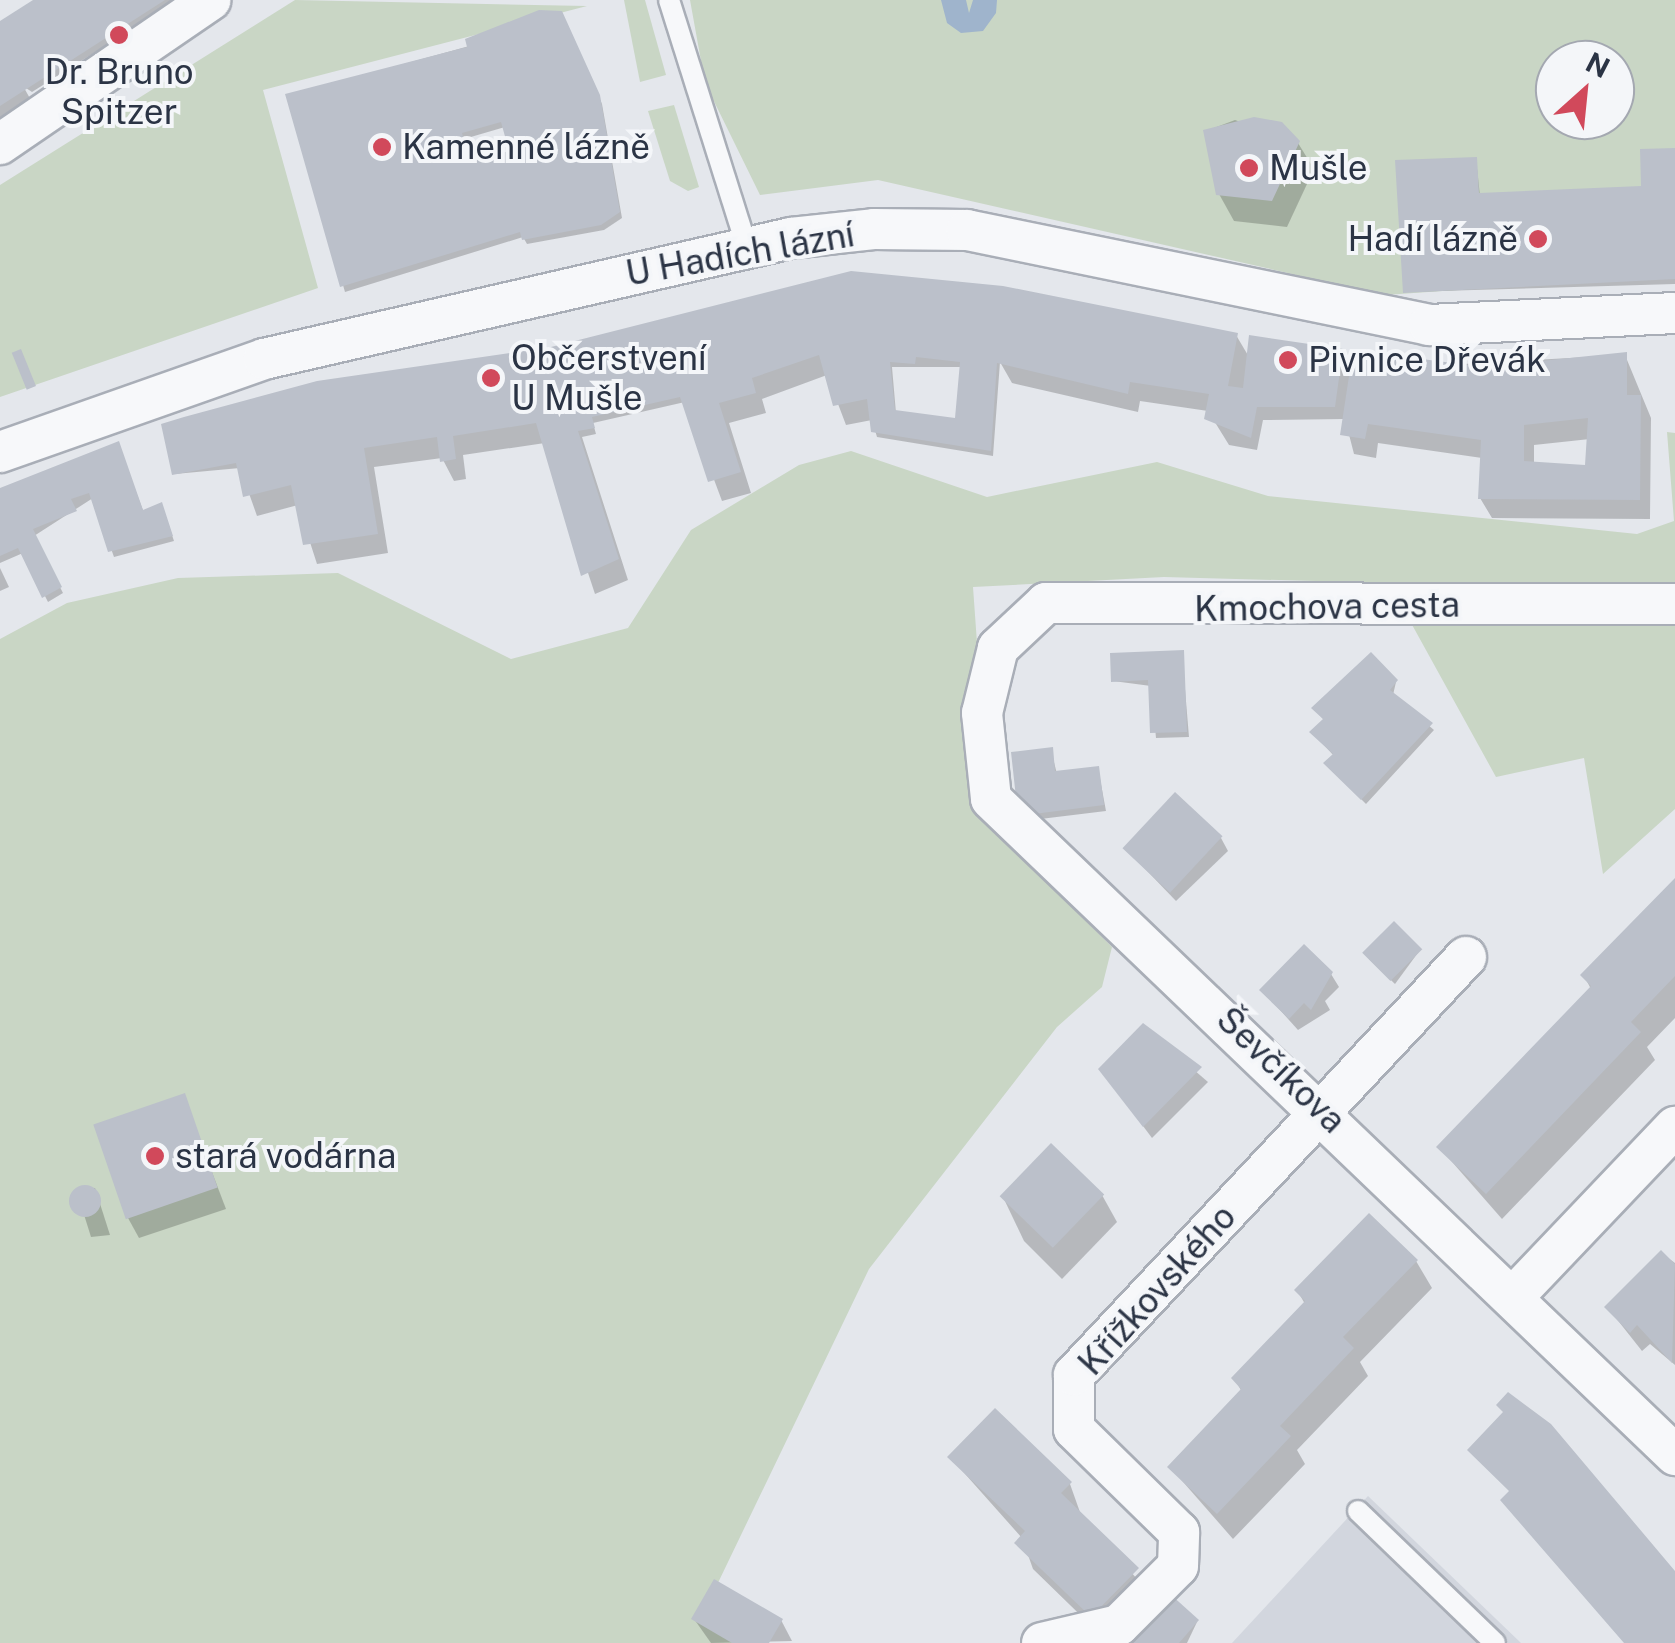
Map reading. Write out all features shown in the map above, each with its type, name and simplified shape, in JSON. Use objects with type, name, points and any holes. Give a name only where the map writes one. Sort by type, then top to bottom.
[{"type":"street","points":[[0,144],[210,0]]},
{"type":"street","name":"U Hadích lázní","points":[[0,452],[264,359],[747,247],[874,230],[967,230],[1429,325],[1675,313]]},
{"type":"street","name":"Kmochova cesta","points":[[998,648],[1046,602],[1675,604]]},
{"type":"street","name":"Ševčíkova","points":[[998,648],[982,713],[990,800],[1324,1109],[1675,1455]]},
{"type":"street","name":"Křížkovského","points":[[1042,1643],[1119,1625],[1178,1566],[1179,1532],[1074,1430],[1074,1375],[1466,957]]},
{"type":"street","points":[[1513,1297],[1675,1127]]},
{"type":"lane","points":[[669,0],[747,247]]},
{"type":"lane","points":[[1358,1511],[1495,1643]]},
{"type":"shaded area","points":[[1368,1496],[1521,1643],[1232,1643]]},
{"type":"green space","points":[[295,0],[587,6],[263,90],[318,288],[0,397],[0,185]]},
{"type":"green space","points":[[624,0],[645,0],[666,75],[640,82]]},
{"type":"green space","points":[[690,0],[1675,0],[1675,275],[1385,295],[878,180],[760,195],[705,83]]},
{"type":"green space","points":[[674,105],[699,187],[688,191],[670,181],[648,111]]},
{"type":"green space","points":[[1667,432],[1675,433],[1675,809],[1603,874],[1584,758],[1496,777],[1389,583],[1164,577],[973,587],[982,713],[970,804],[1112,947],[1102,987],[1057,1027],[869,1269],[703,1614],[747,1643],[0,1643],[0,639],[67,603],[178,578],[338,573],[511,659],[628,628],[691,530],[799,465],[851,451],[987,497],[1157,462],[1268,496],[1637,534],[1674,521]]},
{"type":"water","points":[[941,0],[966,0],[969,13],[973,0],[997,0],[996,13],[983,31],[961,33],[947,23]]},
{"type":"building","points":[[33,0],[165,0],[0,106],[0,21]]},
{"type":"building","name":"Kamenné lázně","points":[[539,10],[562,11],[600,95],[620,212],[601,225],[522,240],[520,232],[340,287],[285,94],[467,47],[465,39]],"holes":[[[501,122],[509,151],[470,162],[462,133]]]},
{"type":"building","name":"Mušle","points":[[1254,117],[1282,122],[1300,141],[1272,201],[1216,195],[1203,130]]},
{"type":"building","name":"Hadí lázně","points":[[1675,148],[1675,279],[1403,293],[1395,160],[1477,157],[1479,193],[1641,186],[1640,149]]},
{"type":"building","points":[[851,271],[1003,286],[1238,333],[1228,386],[1243,388],[1249,335],[1343,349],[1335,407],[1257,407],[1251,438],[1204,419],[1209,394],[1130,382],[1128,394],[997,363],[991,451],[871,432],[867,399],[833,406],[819,355],[752,378],[756,393],[719,403],[741,472],[708,482],[680,397],[592,417],[595,428],[578,431],[619,559],[581,576],[536,423],[453,436],[456,459],[440,462],[437,437],[364,448],[378,534],[303,545],[291,485],[243,497],[236,463],[172,475],[161,424],[317,381],[551,347]],"holes":[[[916,357],[960,362],[955,418],[895,410],[890,362],[915,364]]]},
{"type":"building","points":[[21,349],[36,386],[27,390],[12,353]]},
{"type":"building","points":[[1353,350],[1483,367],[1627,352],[1627,395],[1641,395],[1640,500],[1478,499],[1481,440],[1368,424],[1365,439],[1340,435]],"holes":[[[1588,418],[1585,465],[1524,461],[1524,425]]]},
{"type":"building","points":[[119,441],[143,510],[162,502],[173,536],[108,552],[89,493],[71,499],[77,511],[33,529],[62,587],[42,598],[18,548],[0,556],[0,488]]},
{"type":"building","points":[[1184,650],[1187,732],[1150,733],[1148,680],[1111,682],[1110,653]]},
{"type":"building","points":[[1371,652],[1398,680],[1390,690],[1433,723],[1361,800],[1323,763],[1333,754],[1309,732],[1323,719],[1311,708]]},
{"type":"building","points":[[1053,747],[1055,771],[1099,766],[1104,805],[1018,816],[1011,752]]},
{"type":"building","points":[[1175,792],[1223,836],[1170,893],[1122,848]]},
{"type":"building","points":[[1675,878],[1675,976],[1631,1022],[1641,1032],[1486,1194],[1436,1147],[1591,986],[1580,975]]},
{"type":"building","points":[[1394,921],[1422,949],[1390,981],[1362,953]]},
{"type":"building","points":[[1304,944],[1333,972],[1311,1010],[1304,1003],[1289,1019],[1259,990]]},
{"type":"building","points":[[1143,1023],[1202,1067],[1143,1127],[1098,1069]]},
{"type":"building","name":"stará vodárna","points":[[185,1093],[218,1188],[126,1219],[93,1125]]},
{"type":"building","points":[[1051,1143],[1104,1194],[1053,1248],[1000,1196]]},
{"type":"building","points":[[85,1185],[96,1190],[101,1201],[96,1212],[85,1217],[74,1212],[69,1201],[74,1190]]},
{"type":"building","points":[[1369,1213],[1418,1260],[1343,1337],[1354,1348],[1280,1426],[1291,1436],[1217,1514],[1167,1467],[1241,1389],[1231,1378],[1305,1301],[1294,1290]]},
{"type":"building","points":[[1661,1250],[1675,1264],[1672,1363],[1637,1325],[1630,1333],[1604,1307]]},
{"type":"building","points":[[1508,1392],[1551,1424],[1675,1571],[1675,1643],[1624,1643],[1500,1500],[1509,1491],[1467,1450],[1503,1412],[1496,1405]]},
{"type":"building","points":[[995,1408],[1072,1482],[1061,1493],[1139,1568],[1091,1617],[1014,1543],[1025,1531],[947,1457]]},
{"type":"building","points":[[714,1579],[783,1619],[769,1643],[732,1643],[691,1619]]},
{"type":"building","points":[[1169,1593],[1199,1620],[1179,1643],[1116,1643]]},
{"type":"place","name":"Dr. Bruno Spitzer","points":[[119,35]]},
{"type":"place","name":"Kamenné lázně","points":[[382,147]]},
{"type":"place","name":"Mušle","points":[[1249,168]]},
{"type":"place","name":"Hadí lázně","points":[[1538,239]]},
{"type":"place","name":"Pivnice Dřevák","points":[[1288,360]]},
{"type":"place","name":"Občerstvení U Mušle","points":[[491,378]]},
{"type":"place","name":"stará vodárna","points":[[155,1156]]}]
